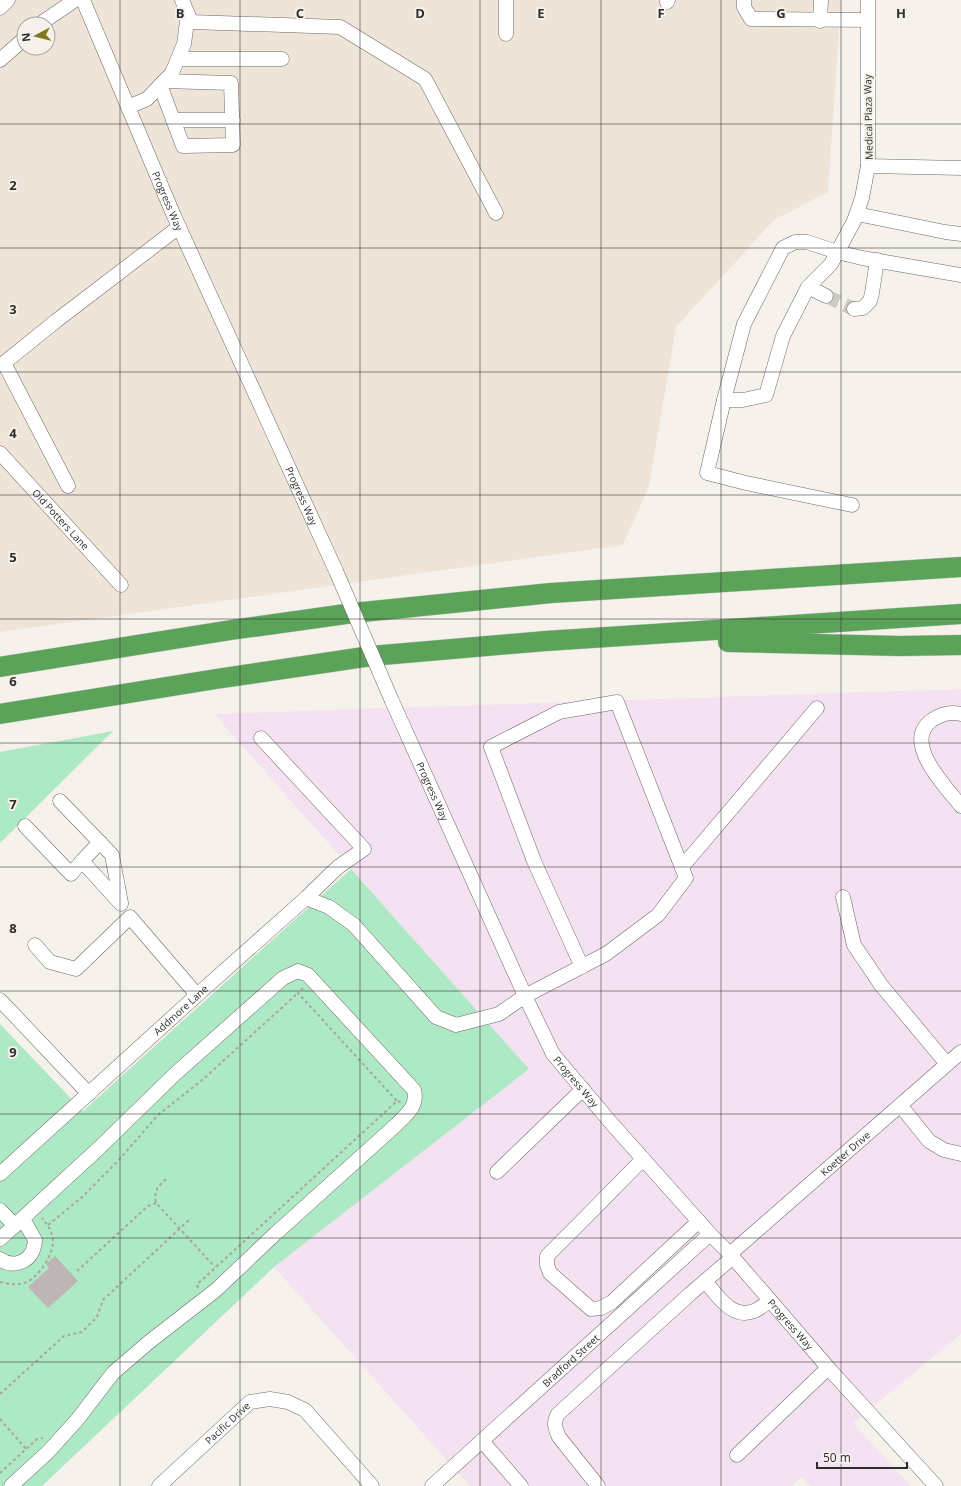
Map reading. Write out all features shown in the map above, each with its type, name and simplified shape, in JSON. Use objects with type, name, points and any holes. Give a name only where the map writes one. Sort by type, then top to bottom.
[{"type":"highway","points":[[865,573],[961,561]]},
{"type":"highway","points":[[0,667],[231,630],[353,613],[551,593],[961,567]]},
{"type":"highway","points":[[0,714],[338,660],[546,641],[961,614]]},
{"type":"highway","points":[[594,638],[900,646],[961,645]]},
{"type":"street","points":[[0,8],[8,0]]},
{"type":"street","points":[[51,16],[74,0]]},
{"type":"street","name":"Progress Way","points":[[83,0],[179,227],[336,571],[392,701],[525,996],[554,1054],[643,1159],[770,1300],[828,1368],[936,1486]]},
{"type":"street","points":[[182,0],[192,22],[340,27],[425,79],[496,213]]},
{"type":"street","points":[[506,0],[506,34]]},
{"type":"street","points":[[744,0],[744,7],[751,19],[820,21],[867,20]]},
{"type":"street","points":[[820,0],[820,21]]},
{"type":"street","name":"Medical Plaza Way","points":[[868,0],[868,166],[961,168]]},
{"type":"street","points":[[128,107],[147,99],[172,73],[184,44],[188,14]]},
{"type":"street","points":[[0,60],[16,46]]},
{"type":"street","points":[[178,59],[282,59]]},
{"type":"street","points":[[162,83],[231,84],[233,145],[183,146],[173,120],[162,83]]},
{"type":"street","points":[[173,120],[233,120]]},
{"type":"street","points":[[724,400],[743,400],[766,395],[783,336],[808,287],[831,264],[854,221],[862,198],[868,166]]},
{"type":"street","points":[[857,214],[961,234]]},
{"type":"street","points":[[68,486],[4,363],[56,321],[179,227]]},
{"type":"street","points":[[852,505],[746,483],[707,473],[744,324],[783,248],[795,242],[807,242],[837,252],[961,275]]},
{"type":"street","points":[[854,309],[863,308],[870,301],[877,260]]},
{"type":"street","points":[[808,287],[826,296]]},
{"type":"street","name":"Old Potters Lane","points":[[0,453],[121,585]]},
{"type":"street","points":[[306,898],[329,907],[354,926],[436,1017],[456,1024],[499,1014],[525,996],[582,967],[606,954],[658,915],[686,878],[617,702],[559,712],[491,747],[534,861],[582,967]]},
{"type":"street","points":[[682,867],[817,708]]},
{"type":"street","points":[[961,714],[949,712],[930,722],[924,728],[920,740],[922,751],[932,768],[961,806]]},
{"type":"street","name":"Addmore Lane","points":[[0,1174],[197,994],[306,898],[338,867],[364,849],[262,738]]},
{"type":"street","points":[[60,801],[112,855],[121,904]]},
{"type":"street","points":[[25,826],[71,874],[100,842]]},
{"type":"street","points":[[82,861],[121,904],[130,917],[197,994]]},
{"type":"street","points":[[843,897],[854,945],[881,985],[947,1064]]},
{"type":"street","points":[[35,945],[50,962],[76,969],[130,917]]},
{"type":"street","points":[[0,1239],[98,1149],[175,1074],[283,978],[298,971],[308,975],[414,1090],[416,1098],[413,1107],[396,1125],[275,1234],[216,1290],[148,1342],[113,1373],[77,1420],[53,1447],[11,1486]]},
{"type":"street","points":[[0,1000],[88,1094]]},
{"type":"street","name":"Koetter Drive","points":[[598,1486],[559,1437],[555,1429],[555,1420],[558,1414],[731,1256],[961,1052]]},
{"type":"street","points":[[497,1172],[583,1090]]},
{"type":"street","points":[[900,1105],[929,1141],[944,1150],[961,1154]]},
{"type":"street","points":[[643,1159],[547,1256],[547,1265],[550,1273],[591,1309],[601,1308],[612,1302],[699,1222]]},
{"type":"street","points":[[0,1210],[19,1222],[35,1240],[33,1250],[27,1258],[20,1263],[13,1265],[0,1259]]},
{"type":"street","name":"Bradford Street","points":[[432,1486],[710,1234]]},
{"type":"street","points":[[705,1281],[728,1306],[736,1311],[745,1313],[755,1311],[770,1300]]},
{"type":"street","points":[[737,1455],[828,1368]]},
{"type":"street","name":"Pacific Drive","points":[[159,1486],[250,1402],[270,1399],[288,1402],[305,1410],[372,1486]]},
{"type":"street","points":[[482,1441],[521,1486]]},
{"type":"path","points":[[48,1225],[81,1198],[118,1161],[158,1115],[201,1081],[312,980]]},
{"type":"path","points":[[298,993],[397,1101]]},
{"type":"path","points":[[166,1179],[158,1186],[155,1197],[156,1203],[215,1268]]},
{"type":"path","points":[[76,1271],[148,1206],[156,1203]]},
{"type":"path","points":[[0,1394],[64,1336],[82,1332],[97,1317],[103,1300],[191,1218]]},
{"type":"path","points":[[0,1419],[26,1449]]},
{"type":"shaded area","points":[[0,0],[841,0],[828,192],[774,220],[676,327],[649,486],[623,545],[0,632]]},
{"type":"shaded area","points":[[961,689],[961,1334],[853,1423],[911,1486],[810,1486],[802,1477],[791,1486],[470,1486],[274,1267],[529,1069],[214,714]]},
{"type":"green space","points":[[113,731],[0,843],[0,752]]},
{"type":"green space","points":[[351,869],[529,1069],[274,1267],[42,1486],[0,1486],[0,1024],[83,1111]]},
{"type":"building","points":[[55,1256],[78,1281],[48,1308],[28,1287],[49,1268],[46,1264]]},
{"type":"tunnel","points":[[826,296],[854,309]]}]
